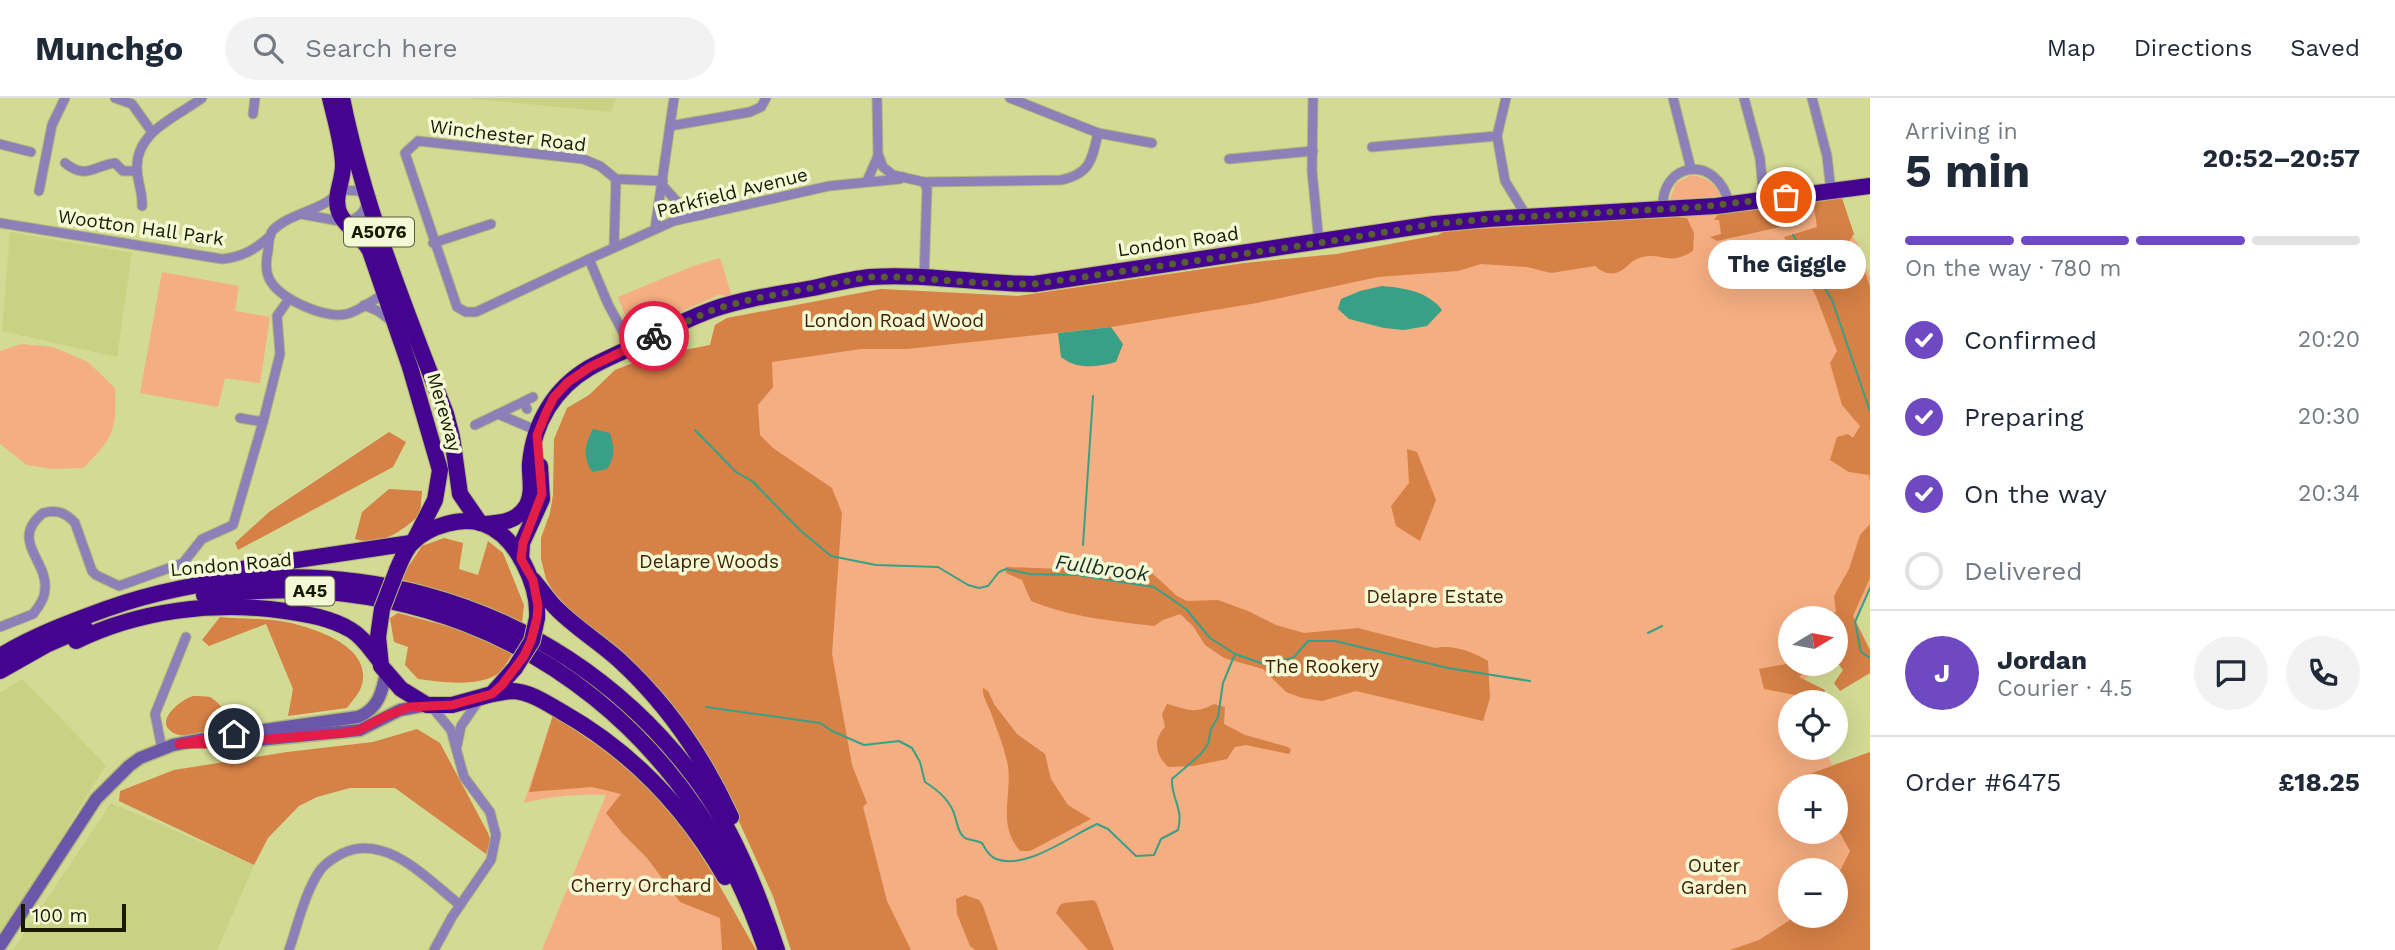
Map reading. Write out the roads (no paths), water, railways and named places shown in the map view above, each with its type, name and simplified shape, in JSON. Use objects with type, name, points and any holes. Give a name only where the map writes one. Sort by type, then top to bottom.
[{"type":"highway","name":"Mereway","points":[[330,98],[343,164],[338,207],[345,222],[366,243],[400,337],[440,470],[435,500],[413,542]]},
{"type":"highway","name":"Mereway","points":[[342,98],[351,143],[367,198],[446,414],[460,494],[483,524]]},
{"type":"highway","name":"London Road","points":[[483,524],[509,521],[518,516],[526,506],[531,494],[530,462],[538,433],[554,397],[568,382],[590,367],[715,309],[753,299],[869,277],[1034,284],[1434,224],[1663,210],[1870,186]]},
{"type":"highway","points":[[521,559],[523,543],[542,494],[538,433]]},
{"type":"highway","points":[[165,591],[250,567],[413,542],[455,522],[483,524],[499,533],[556,608],[645,685],[684,733],[719,792],[732,821],[776,930],[772,948]]},
{"type":"highway","points":[[383,667],[379,637],[382,609],[397,570],[413,542]]},
{"type":"highway","name":"London Road","points":[[0,656],[47,632],[89,615],[165,591],[246,579],[373,583],[406,589],[468,608],[520,630],[563,655],[614,702]]},
{"type":"highway","points":[[486,696],[515,668],[531,641],[538,606],[533,580]]},
{"type":"highway","name":"London Road","points":[[0,671],[46,645],[90,625],[168,601],[252,591],[311,591],[371,598],[456,621],[522,650],[614,702]]},
{"type":"highway","points":[[0,681],[21,667],[86,636],[160,613],[215,606],[279,610],[336,622],[365,641],[401,689],[429,705],[452,705],[514,691],[531,695],[549,704],[611,744],[654,780],[692,826],[772,948]]},
{"type":"highway","name":"A45","points":[[614,702],[695,804],[715,836],[772,948]]},
{"type":"main road","points":[[0,946],[105,788],[129,766],[162,749],[179,744],[366,714],[379,699],[383,667]]},
{"type":"main road","points":[[179,744],[218,744],[343,733],[359,730],[400,710],[429,705]]},
{"type":"street","points":[[39,191],[52,125],[65,98]]},
{"type":"street","points":[[115,98],[132,104],[152,132]]},
{"type":"street","points":[[142,206],[143,192],[137,171],[138,155],[152,132],[190,101],[202,98]]},
{"type":"street","points":[[253,114],[255,98]]},
{"type":"street","points":[[655,229],[674,98]]},
{"type":"street","points":[[670,126],[750,112],[761,107],[766,98]]},
{"type":"street","points":[[867,181],[878,156],[877,98]]},
{"type":"street","points":[[1010,98],[1098,134],[1152,143]]},
{"type":"street","points":[[1314,98],[1312,171],[1319,243]]},
{"type":"street","points":[[1506,98],[1497,136],[1505,181],[1527,217]]},
{"type":"street","points":[[1672,98],[1691,169]]},
{"type":"street","points":[[1744,98],[1760,158],[1764,200]]},
{"type":"street","points":[[1812,98],[1827,156],[1831,191]]},
{"type":"street","name":"Parkfield Avenue","points":[[589,259],[674,222],[829,186],[907,177],[924,182],[1074,178],[1084,172],[1089,163],[1098,134]]},
{"type":"street","points":[[1372,147],[1497,136]]},
{"type":"street","name":"Winchester Road","points":[[589,259],[476,312],[466,312],[457,307],[404,158],[408,149],[418,141],[583,159],[600,166],[616,179],[662,183]]},
{"type":"street","points":[[0,144],[31,152]]},
{"type":"street","points":[[1229,159],[1313,151]]},
{"type":"street","points":[[878,156],[887,171],[907,177]]},
{"type":"street","points":[[65,163],[75,172],[90,172],[102,165],[115,163],[123,171],[137,171]]},
{"type":"street","points":[[1663,210],[1665,190],[1679,173],[1691,169],[1713,175],[1722,184],[1729,204]]},
{"type":"street","points":[[614,247],[616,179]]},
{"type":"street","points":[[924,182],[927,189],[924,279]]},
{"type":"street","points":[[662,183],[679,204],[701,215]]},
{"type":"street","points":[[301,214],[345,222],[360,216],[367,198],[353,189],[342,190],[324,204],[290,218],[274,230],[270,236],[267,274],[271,283],[289,299],[331,315],[348,314],[384,294],[405,308]]},
{"type":"street","name":"Wootton Hall Park","points":[[0,223],[222,259],[238,257],[257,248],[270,236]]},
{"type":"street","points":[[433,243],[491,224]]},
{"type":"street","points":[[589,259],[608,304],[631,347]]},
{"type":"street","points":[[0,627],[33,614],[44,594],[45,583],[28,538],[30,528],[43,513],[63,513],[70,517],[75,523],[92,571],[114,584],[126,584],[176,566],[189,557],[202,539],[233,524],[280,354],[277,316],[289,299]]},
{"type":"street","points":[[364,305],[387,317],[400,337]]},
{"type":"street","points":[[475,425],[525,405],[533,397]]},
{"type":"street","points":[[498,414],[538,433]]},
{"type":"street","points":[[240,418],[263,422]]},
{"type":"street","points":[[162,749],[155,714],[186,637]]},
{"type":"street","points":[[457,750],[461,726],[486,696]]},
{"type":"street","points":[[429,705],[451,730],[464,777],[490,811],[496,835],[491,860],[460,905],[434,950]]},
{"type":"street","points":[[289,950],[313,884],[322,868],[348,851],[366,847],[387,852],[406,863],[460,905]]},
{"type":"water","points":[[1382,286],[1407,289],[1422,295],[1442,310],[1427,326],[1404,330],[1349,319],[1338,309],[1341,299]]},
{"type":"water","points":[[1111,327],[1123,344],[1116,362],[1087,366],[1074,364],[1061,357],[1058,333]]},
{"type":"water","points":[[593,429],[610,433],[613,451],[607,469],[592,472],[586,450]]},
{"type":"waterway","points":[[1793,235],[1832,300],[1870,411]]},
{"type":"waterway","points":[[1083,545],[1093,396]]},
{"type":"waterway","name":"Fullbrook","points":[[695,430],[736,472],[752,481],[801,531],[831,556],[876,565],[938,567],[968,585],[979,588],[988,586],[999,572],[1006,569],[1029,574],[1077,575],[1154,587],[1186,609],[1210,638],[1235,654],[1267,665],[1294,657],[1308,641],[1335,641],[1448,668],[1530,681]]},
{"type":"waterway","points":[[1870,588],[1855,622],[1861,652],[1870,658]]},
{"type":"waterway","points":[[1648,633],[1662,626]]},
{"type":"waterway","points":[[706,707],[820,723],[864,745],[899,741],[912,748],[920,762],[925,782],[948,802],[962,836],[982,843],[996,859],[1021,860],[1034,856],[1097,824],[1108,829],[1136,856],[1154,855],[1161,839],[1178,830],[1179,816],[1172,779],[1201,754],[1208,744],[1211,729],[1218,717],[1223,683],[1235,654]]},
{"type":"place","name":"The Giggle","points":[[1786,197]]},
{"type":"park label","name":"London Road Wood","points":[[894,320]]},
{"type":"park label","name":"Delapre Woods","points":[[709,561]]},
{"type":"park label","name":"Delapre Estate","points":[[1435,596]]},
{"type":"park label","name":"The Rookery","points":[[1322,666]]},
{"type":"park label","name":"Outer Garden","points":[[1714,876]]},
{"type":"park label","name":"Cherry Orchard","points":[[641,885]]}]
